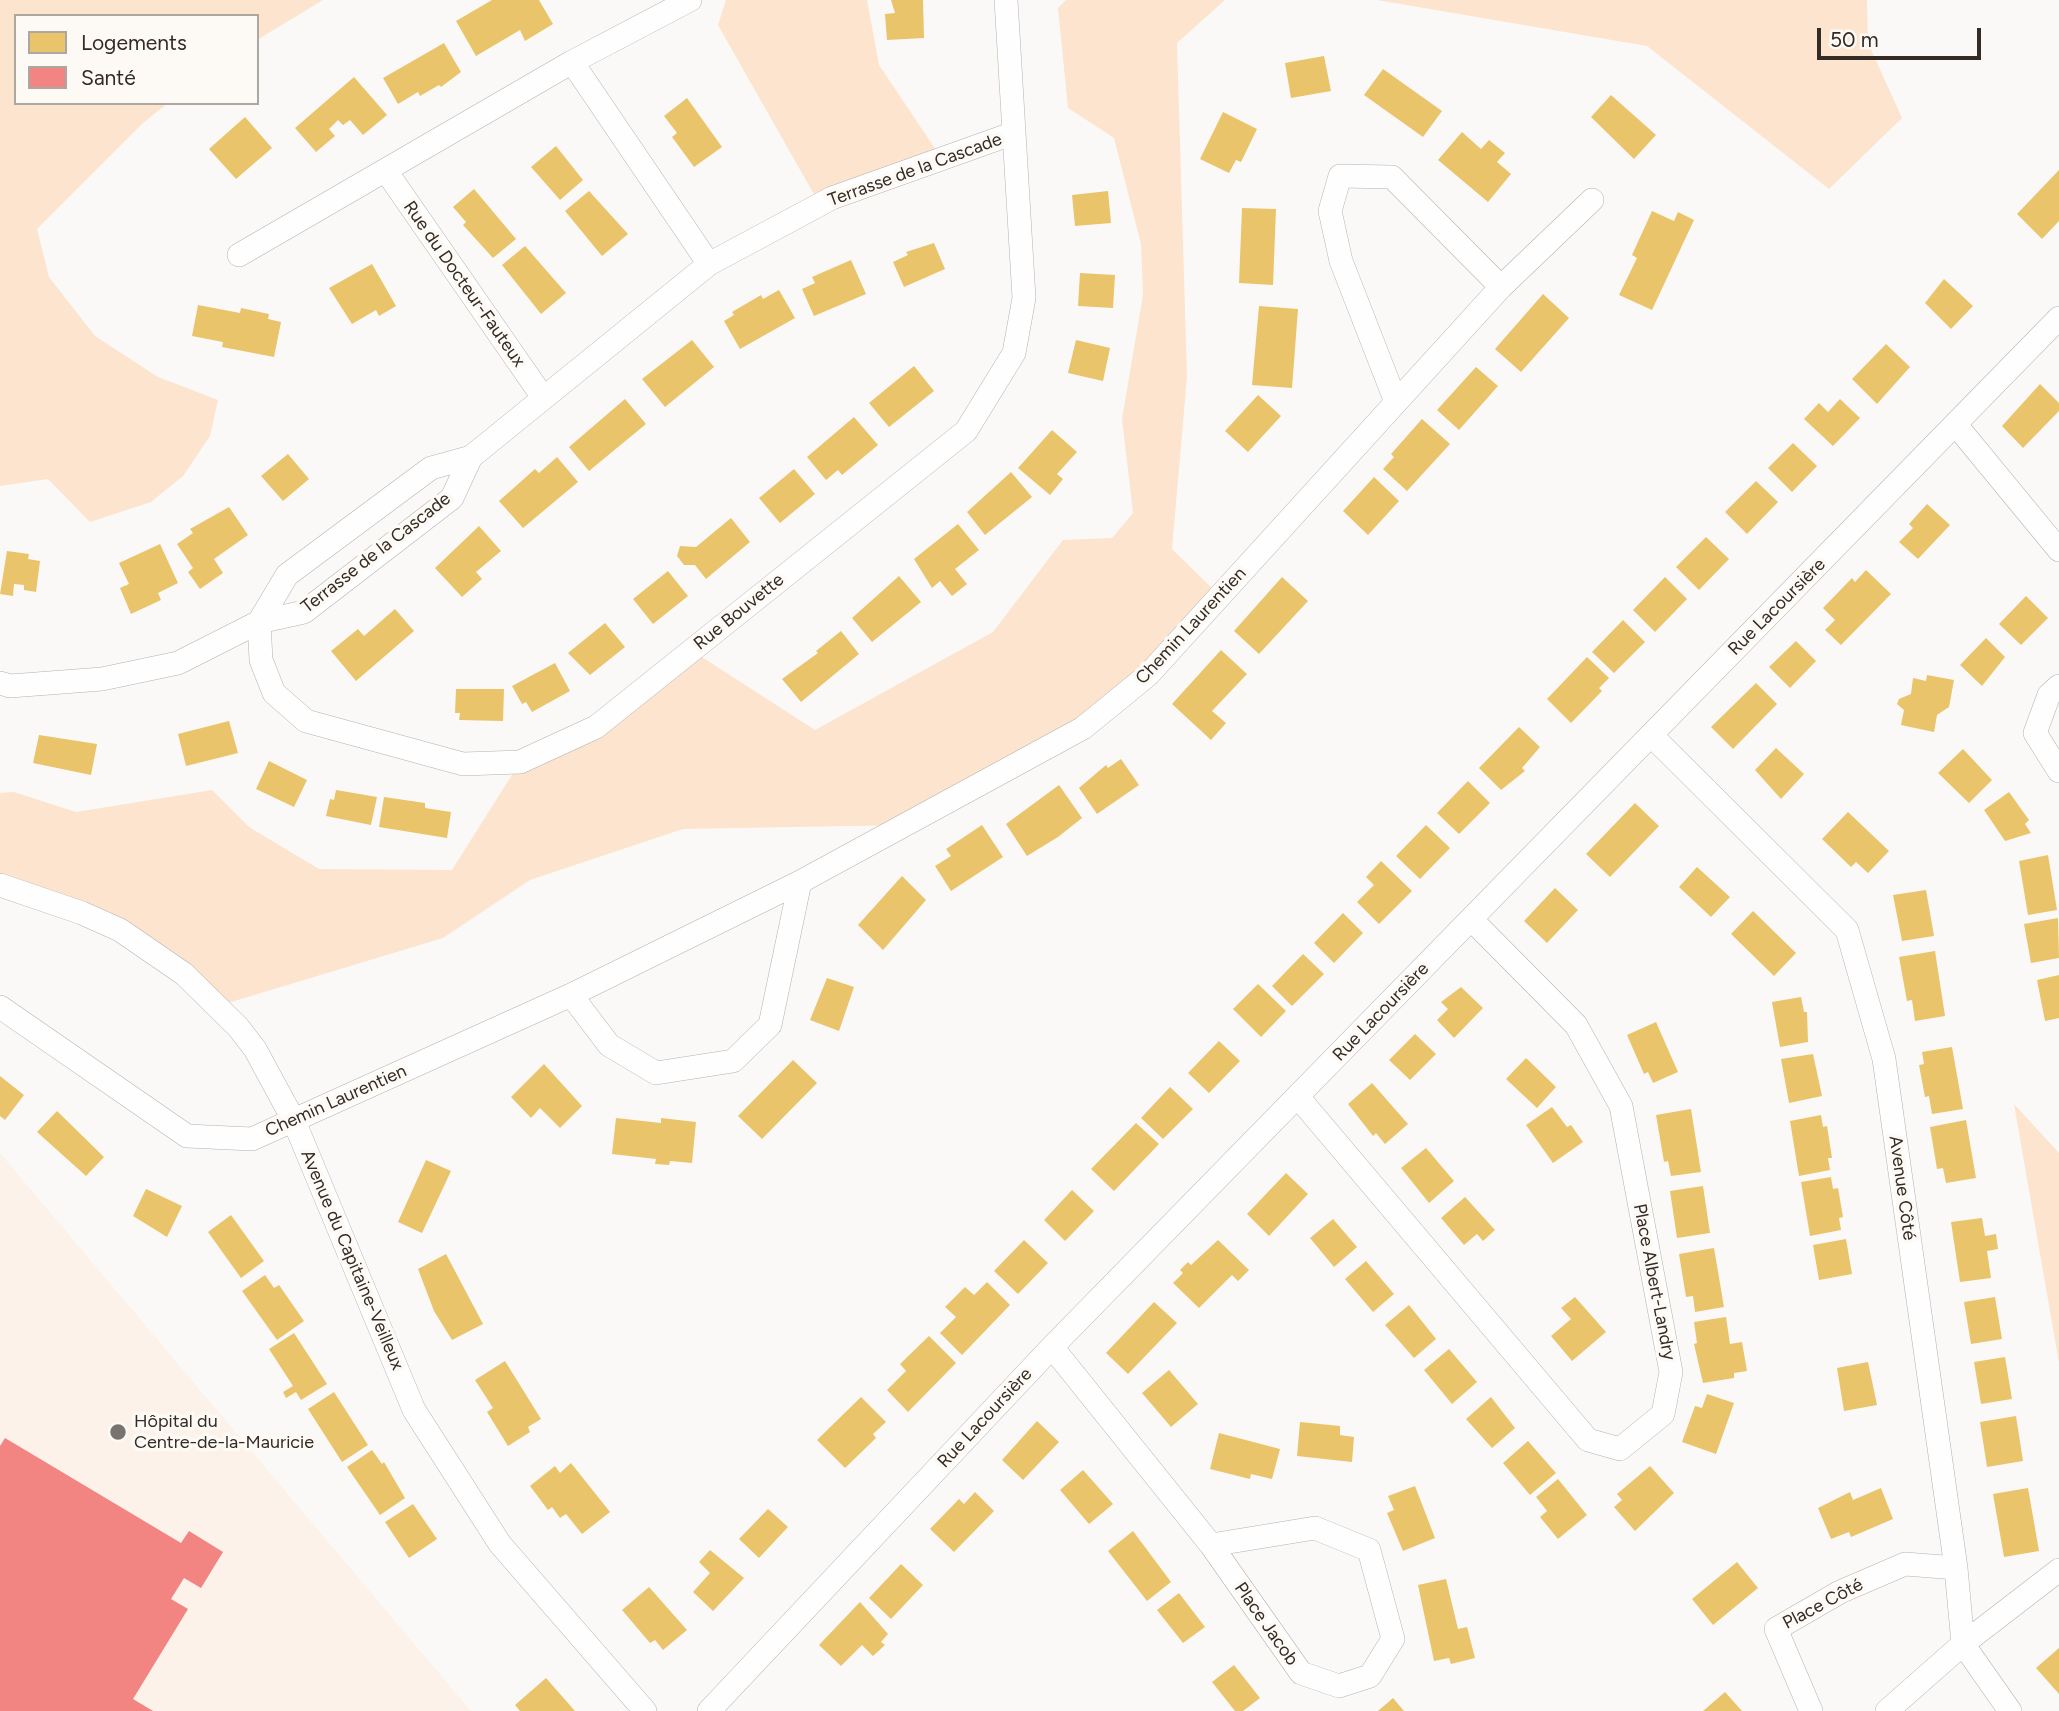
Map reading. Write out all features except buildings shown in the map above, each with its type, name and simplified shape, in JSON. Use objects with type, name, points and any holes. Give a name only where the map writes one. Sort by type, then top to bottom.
[{"type":"street","points":[[240,255],[572,62],[690,0]]},
{"type":"street","name":"Terrasse de la Cascade","points":[[0,683],[10,686],[102,678],[178,663],[259,622],[304,612],[452,498],[471,457],[542,396],[709,264],[832,198],[1014,133],[1006,0]]},
{"type":"street","points":[[572,62],[709,264]]},
{"type":"street","name":"Rue Bouvette","points":[[259,622],[261,660],[274,693],[306,721],[463,764],[520,762],[596,727],[966,431],[1014,353],[1024,298],[1014,133]]},
{"type":"street","name":"Rue du Docteur-Fauteux","points":[[386,171],[542,396]]},
{"type":"street","points":[[1396,402],[1341,261],[1329,211],[1340,176],[1392,177],[1500,287]]},
{"type":"street","name":"Chemin Laurentien","points":[[0,1007],[187,1136],[252,1139],[571,995],[800,882],[1083,729],[1148,676],[1500,287],[1592,200]]},
{"type":"street","name":"Rue Lacoursière","points":[[709,1711],[1052,1347],[2059,318]]},
{"type":"street","points":[[1956,425],[2059,550]]},
{"type":"street","name":"Terrasse de la Cascade","points":[[259,622],[287,575],[431,468],[471,457]]},
{"type":"street","points":[[2059,686],[2049,695],[2035,733],[2059,771]]},
{"type":"street","name":"Avenue Côté","points":[[1651,735],[1847,930],[1884,1059],[1956,1568],[1964,1644],[2010,1711]]},
{"type":"street","points":[[571,995],[609,1045],[656,1073],[733,1061],[770,1025],[800,882]]},
{"type":"street","name":"Avenue du Capitaine-Veilleux","points":[[0,885],[82,913],[120,930],[184,974],[238,1027],[255,1049],[294,1121],[414,1410],[500,1544],[645,1711]]},
{"type":"street","name":"Place Albert-Landry","points":[[1298,1097],[1588,1440],[1620,1449],[1663,1414],[1671,1372],[1621,1106],[1576,1025],[1471,919]]},
{"type":"street","name":"Place Jacob","points":[[1052,1347],[1211,1545],[1301,1672],[1339,1686],[1370,1676],[1393,1639],[1369,1550],[1315,1528],[1211,1545]]},
{"type":"street","name":"Place Côté","points":[[1811,1711],[1776,1629],[1840,1592],[1905,1564],[1956,1568]]},
{"type":"street","points":[[1887,1711],[1964,1644],[2059,1570]]},
{"type":"shaded area","points":[[0,0],[323,0],[259,39],[259,14],[14,14],[14,105],[166,105],[143,123],[37,229],[49,277],[95,336],[158,377],[218,400],[210,436],[183,476],[151,502],[90,522],[48,479],[0,486]]},
{"type":"shaded area","points":[[726,0],[867,0],[879,65],[936,150],[820,205],[718,25]]},
{"type":"shaded area","points":[[1066,0],[1225,0],[1177,43],[1187,377],[1172,549],[1220,596],[1148,675],[906,825],[683,829],[530,880],[443,938],[218,1006],[154,952],[0,885],[0,793],[14,792],[76,812],[212,790],[249,827],[319,869],[452,870],[520,762],[596,727],[691,650],[815,730],[993,632],[1063,540],[1112,538],[1133,513],[1122,419],[1143,295],[1141,244],[1114,138],[1068,108],[1058,8]]},
{"type":"shaded area","points":[[1377,0],[1867,0],[1868,43],[1902,118],[1829,189],[1647,46]]},
{"type":"shaded area","points":[[2014,1104],[2059,1153],[2059,1363]]},
{"type":"shaded area","name":"Hôpital du Centre-de-la-Mauricie","points":[[0,1153],[471,1711],[0,1711]]},
{"type":"place","name":"Hôpital du Centre-de-la-Mauricie","points":[[118,1432]]}]
